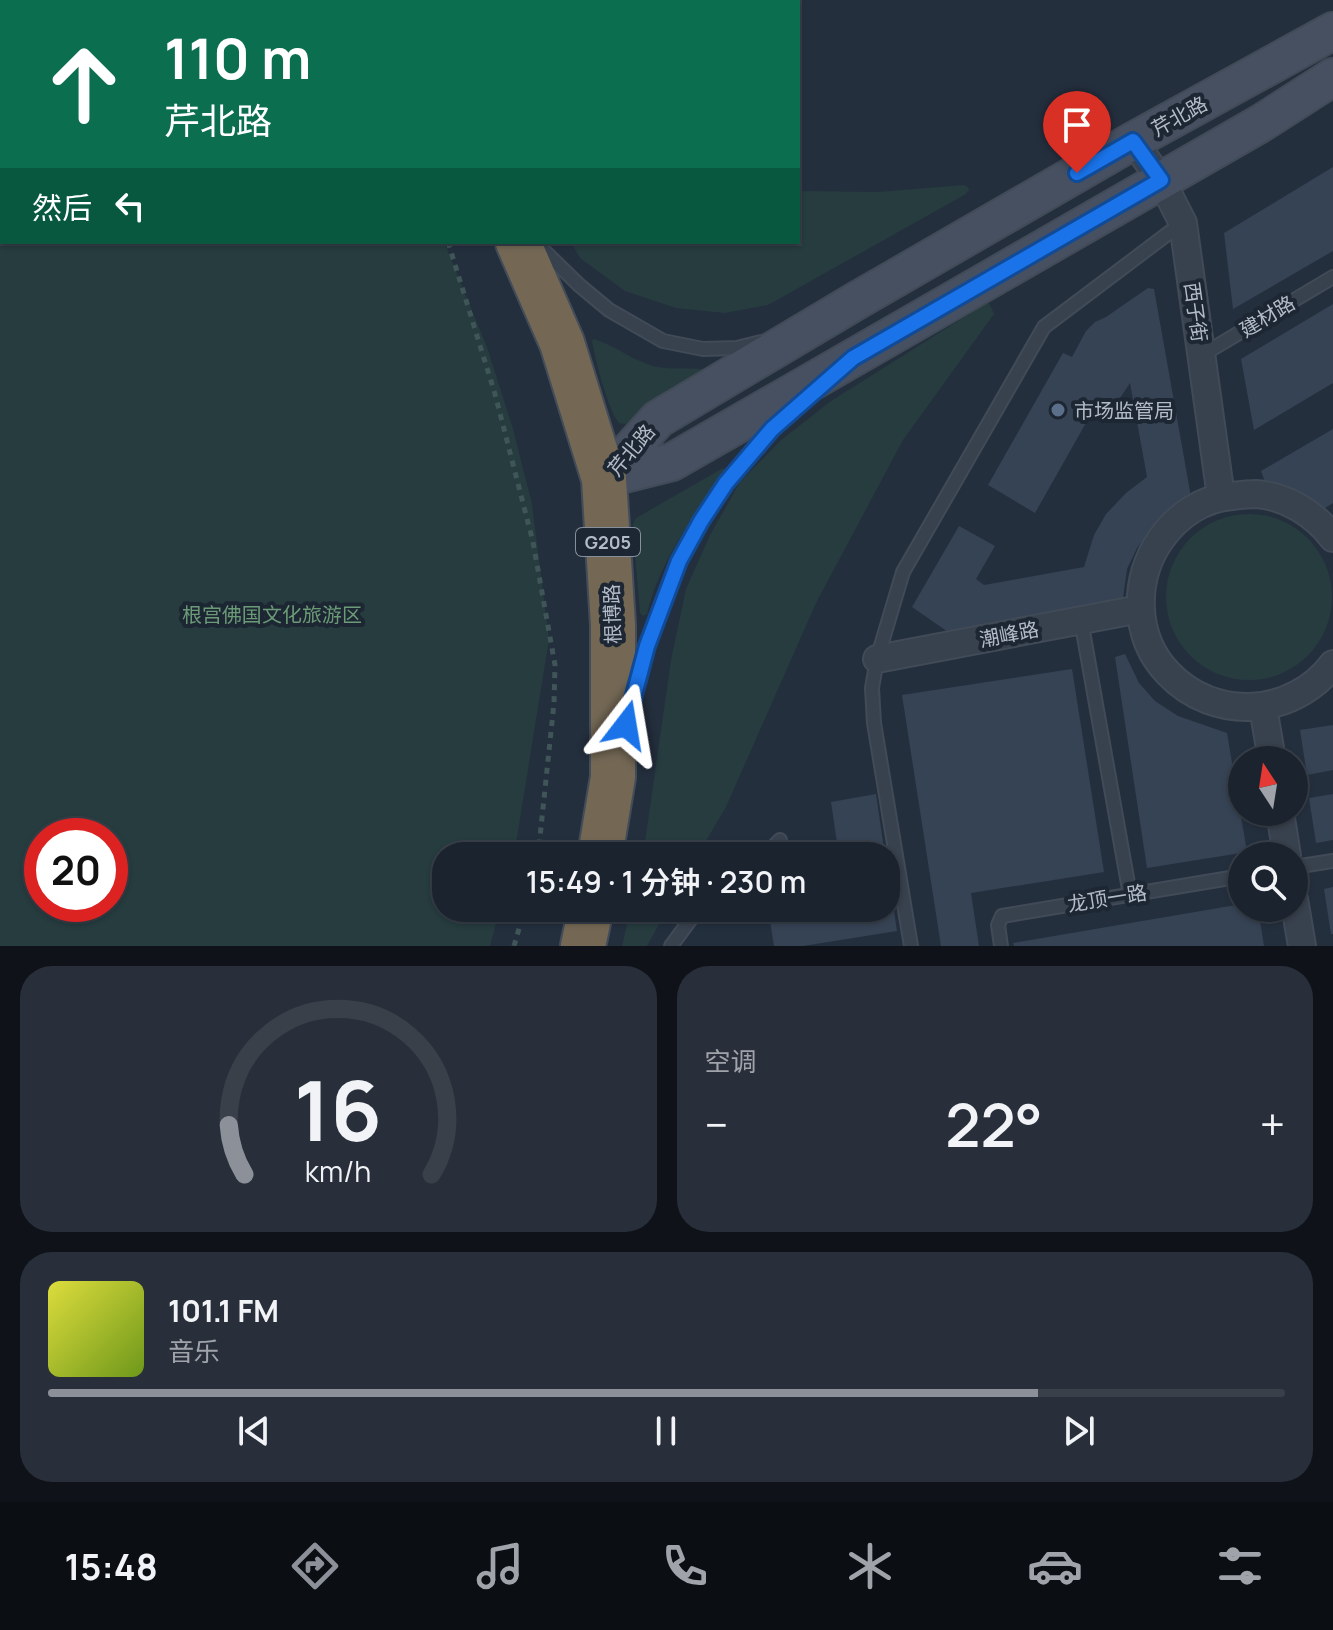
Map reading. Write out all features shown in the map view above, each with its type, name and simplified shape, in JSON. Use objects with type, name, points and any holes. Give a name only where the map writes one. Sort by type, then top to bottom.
[{"type":"highway","name":"根博路","points":[[519,244],[562,343],[604,479],[613,625],[613,777],[602,842]]},
{"type":"highway","points":[[583,946],[588,922]]},
{"type":"main road","name":"芹北路","points":[[604,479],[658,419],[1133,141],[1333,31]]},
{"type":"main road","name":"芹北路","points":[[604,479],[672,462],[1263,122],[1333,77]]},
{"type":"street","name":"西子街","points":[[1133,141],[1161,180],[1183,223],[1221,497]]},
{"type":"street","points":[[1333,538],[1322,523],[1293,503],[1257,494],[1221,497],[1193,508],[1170,527],[1152,551],[1142,579],[1140,609],[1148,643],[1167,673],[1195,694],[1228,706],[1263,707],[1295,697],[1322,678],[1333,664]]},
{"type":"street","name":"潮峰路","points":[[877,659],[1140,609]]},
{"type":"street","points":[[1263,707],[1270,746]]},
{"type":"street","points":[[1298,922],[1302,946]]},
{"type":"lane","points":[[911,946],[874,723],[872,688],[877,659],[903,572],[1044,327],[1183,223]]},
{"type":"lane","points":[[537,244],[609,310],[663,341],[703,349],[737,348],[780,337],[856,301]]},
{"type":"lane","name":"建材路","points":[[1202,355],[1333,277]]},
{"type":"lane","points":[[628,719],[647,646],[679,561],[701,521],[754,448],[853,358]]},
{"type":"lane","points":[[1081,620],[1130,895]]},
{"type":"lane","points":[[613,777],[624,734]]},
{"type":"lane","points":[[1308,865],[1333,861]]},
{"type":"lane","name":"龙顶一路","points":[[1001,946],[998,925],[1002,916],[1228,878]]},
{"type":"lane","points":[[671,946],[689,922]]},
{"type":"path","points":[[449,244],[495,394],[533,542],[555,665],[553,718],[540,842]]},
{"type":"path","points":[[514,946],[521,922]]},
{"type":"green space","points":[[964,185],[969,190],[768,305],[725,313],[676,308],[625,291],[580,258],[572,244],[800,244],[800,191],[878,192]]},
{"type":"green space","name":"根宫佛国文化旅游区","points":[[0,244],[445,244],[487,347],[513,429],[532,504],[549,639],[516,842],[432,842],[432,922],[496,922],[490,946],[0,946]]},
{"type":"green space","points":[[989,303],[994,314],[903,440],[816,603],[726,807],[705,842],[645,842],[671,660],[686,589],[710,535],[740,482],[781,440],[831,401]]},
{"type":"green space","points":[[594,339],[653,366],[712,371],[632,421],[619,423],[602,384]]},
{"type":"green space","points":[[723,468],[726,471],[669,557],[647,614],[643,616],[640,613],[633,532],[636,518]]},
{"type":"green space","points":[[1249,514],[1281,520],[1308,538],[1326,565],[1332,597],[1326,629],[1308,656],[1281,674],[1249,680],[1217,674],[1190,656],[1172,629],[1166,597],[1172,565],[1190,538],[1217,520]]},
{"type":"green space","points":[[628,922],[660,922],[647,946],[622,946]]},
{"type":"building","points":[[1333,167],[1333,251],[1233,309],[1224,233]]},
{"type":"building","points":[[1148,288],[1154,289],[1191,497],[1151,530],[1137,548],[1127,569],[1123,598],[948,632],[912,607],[959,526],[995,546],[976,579],[984,585],[1084,567],[1094,535],[1106,514],[1147,477],[1130,383],[1110,413],[1095,407],[1035,513],[988,485],[1063,353],[1072,357],[1086,331],[1095,322]]},
{"type":"building","points":[[1333,304],[1333,383],[1254,430],[1241,359]]},
{"type":"building","points":[[1333,429],[1333,503],[1319,512],[1267,487],[1261,471]]},
{"type":"building","points":[[1125,654],[1139,683],[1155,701],[1178,716],[1227,733],[1228,826],[1243,826],[1245,842],[1228,842],[1228,855],[1147,868],[1115,657]]},
{"type":"building","points":[[1072,669],[1104,872],[971,893],[979,946],[941,946],[902,695]]},
{"type":"building","points":[[1333,725],[1333,770],[1308,775],[1308,746],[1302,746],[1300,730]]},
{"type":"building","points":[[876,794],[883,842],[837,842],[831,802]]},
{"type":"building","points":[[1333,794],[1333,840],[1316,843],[1309,798]]},
{"type":"building","points":[[1333,887],[1333,934],[1331,934],[1324,889]]},
{"type":"building","points":[[1228,906],[1228,922],[1260,922],[1264,946],[1014,946],[1013,943]]},
{"type":"building","points":[[770,922],[896,922],[897,931],[803,946],[774,946]]},
{"type":"place","name":"市场监管局","points":[[1058,410]]},
{"type":"route","points":[[626,725],[647,646],[679,561],[726,483],[772,429],[853,358],[1161,180],[1133,141],[1077,173]]}]
